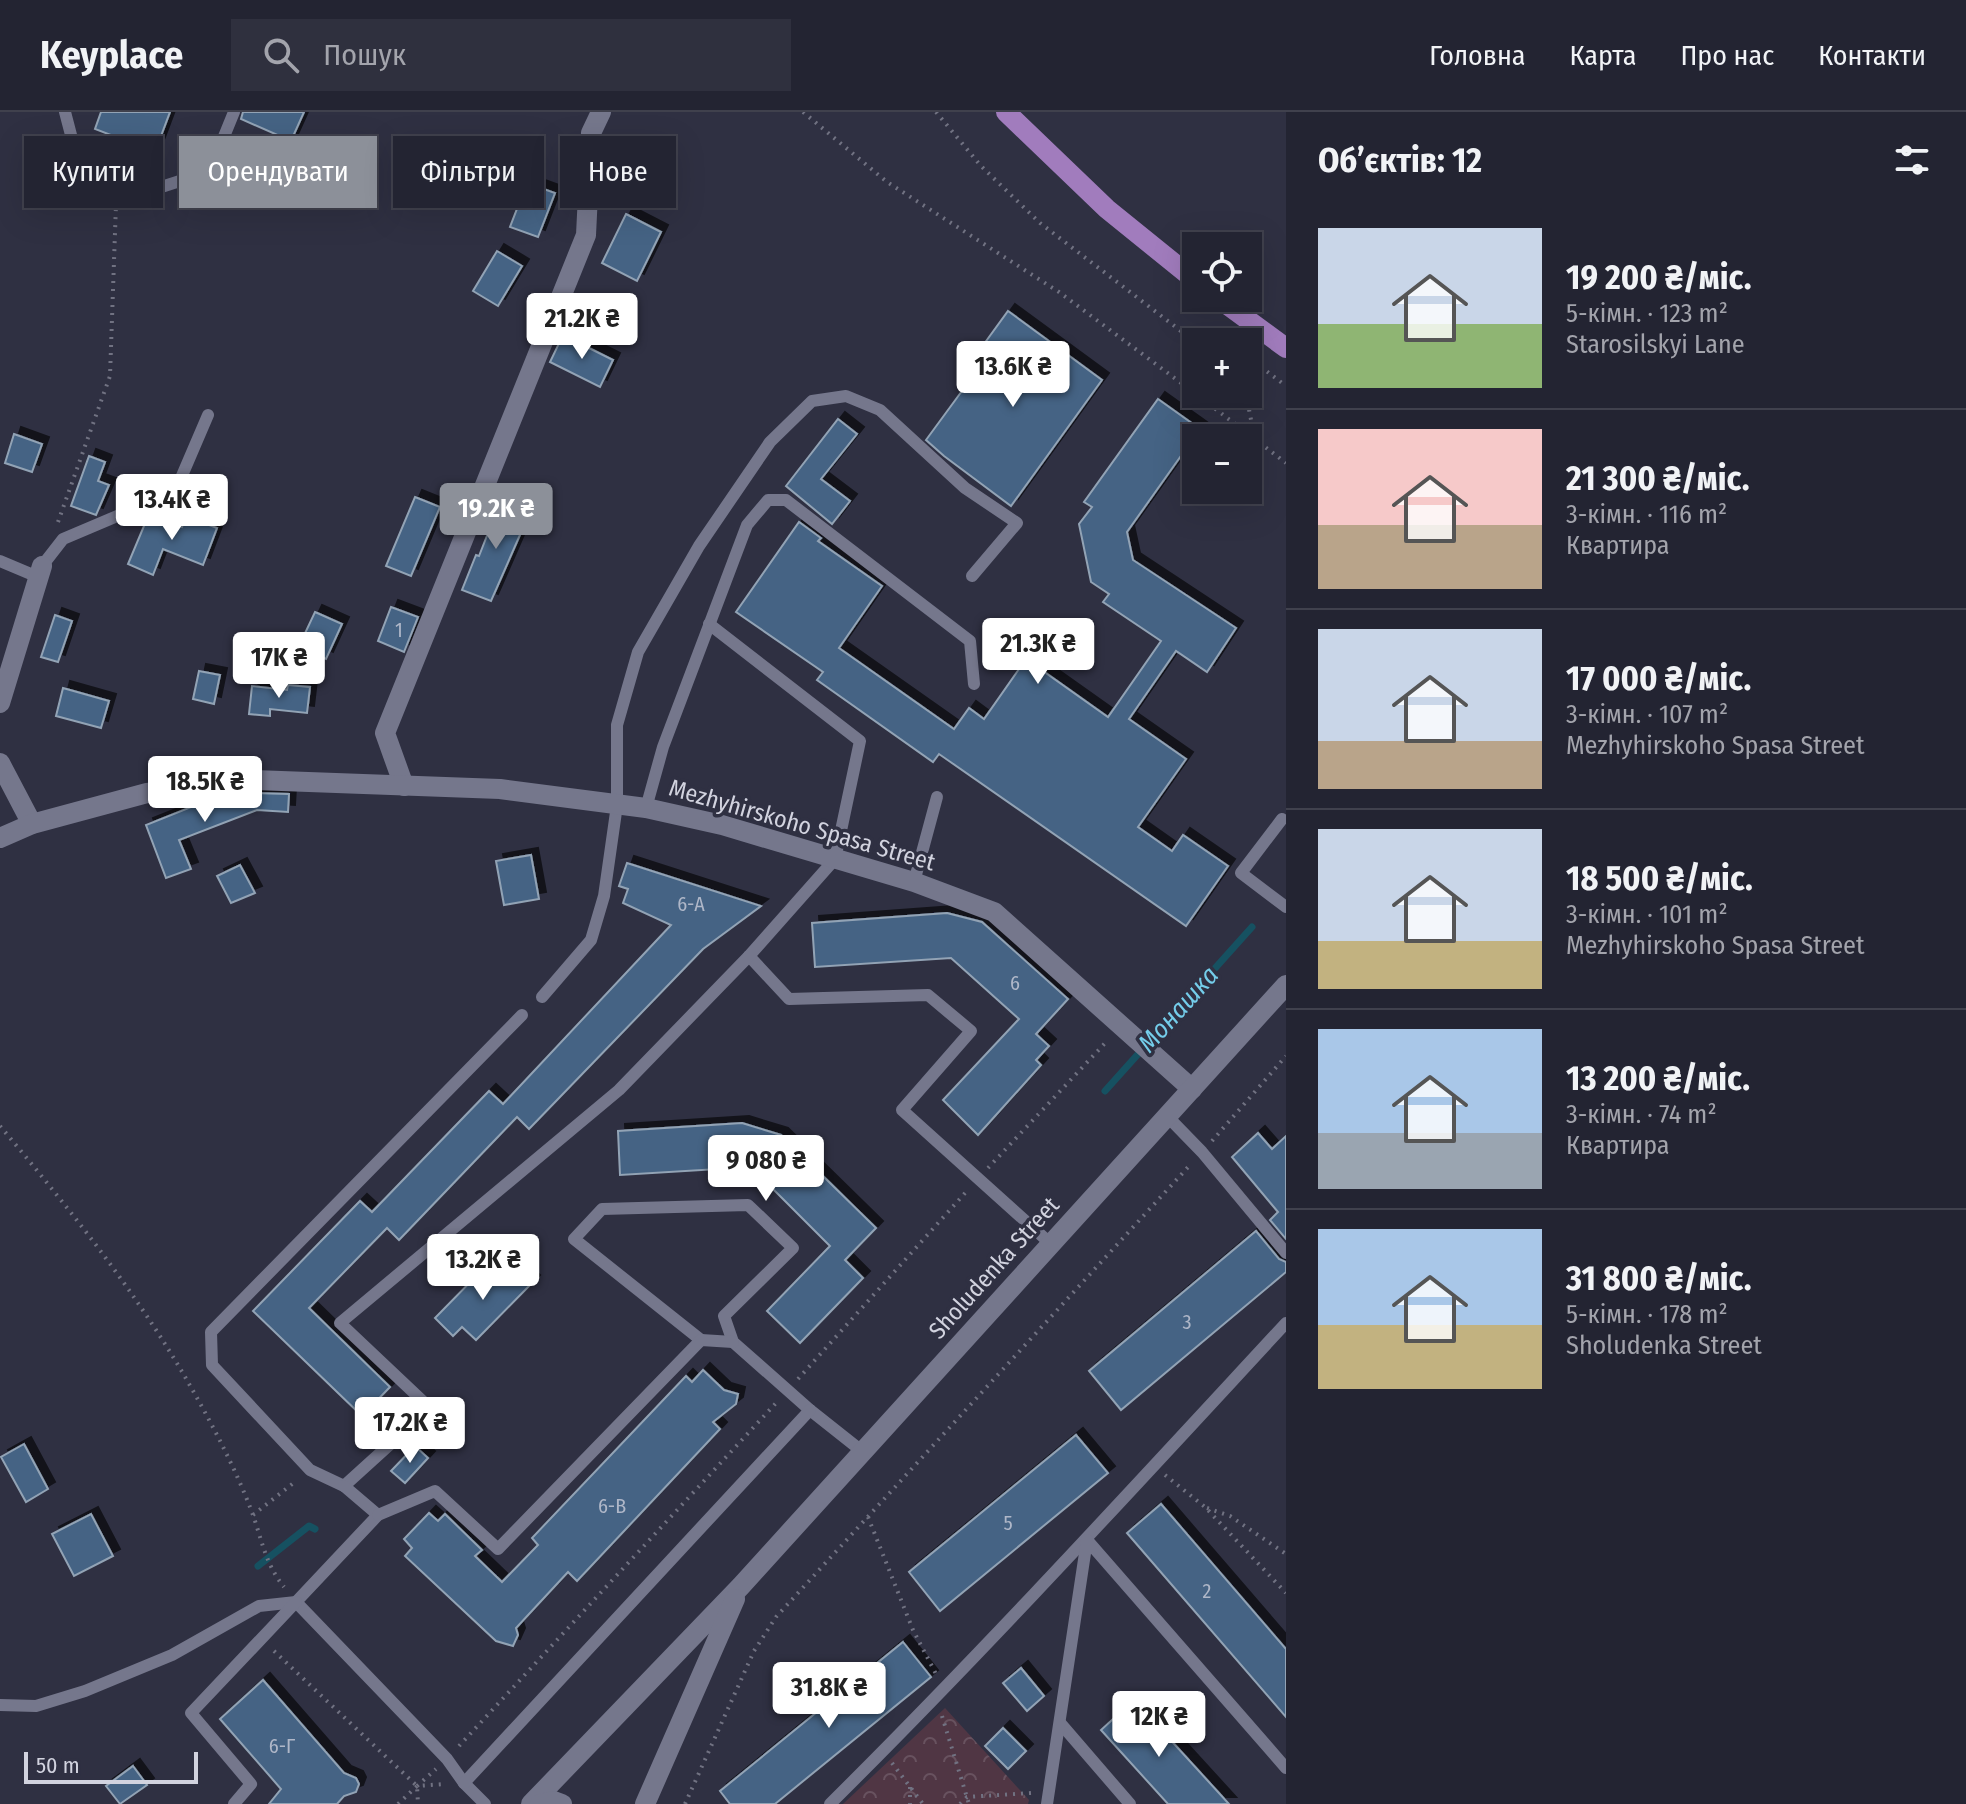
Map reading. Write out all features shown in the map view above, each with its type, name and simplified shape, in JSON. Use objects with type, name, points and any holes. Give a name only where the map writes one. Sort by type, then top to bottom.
[{"type":"main road","points":[[1006,112],[1107,209],[1182,270]]},
{"type":"main road","points":[[1237,312],[1286,348]]},
{"type":"street","points":[[404,786],[385,733],[586,235],[591,133],[601,112]]},
{"type":"street","points":[[0,703],[40,572]]},
{"type":"street","points":[[0,763],[32,824]]},
{"type":"street","name":"Mezhyhirskoho Spasa Street","points":[[0,838],[32,824],[147,793],[252,780],[500,789],[646,808],[722,825],[914,882],[994,912],[1192,1089]]},
{"type":"street","name":"Sholudenka Street","points":[[531,1804],[741,1586],[1286,985]]},
{"type":"street","name":"Sholudenka Street","points":[[645,1804],[741,1586]]},
{"type":"street","points":[[540,1804],[554,1801],[562,1804]]},
{"type":"lane","points":[[65,112],[71,136]]},
{"type":"lane","points":[[223,136],[226,112]]},
{"type":"lane","points":[[224,136],[234,112]]},
{"type":"lane","points":[[542,997],[591,940],[604,896],[617,805],[617,725],[638,652],[699,546],[770,442],[812,401],[846,396],[880,410],[965,488],[1017,523],[972,576]]},
{"type":"lane","points":[[0,561],[40,572],[63,539],[155,500],[181,478],[208,415]]},
{"type":"lane","points":[[646,808],[663,747],[747,525],[768,500],[786,500],[970,641],[974,684]]},
{"type":"lane","points":[[344,1486],[430,1408],[340,1323],[619,1090],[749,956],[835,859],[860,741],[709,624]]},
{"type":"lane","points":[[914,882],[937,797]]},
{"type":"lane","points":[[1282,819],[1241,873],[1286,907]]},
{"type":"lane","points":[[749,956],[789,999],[928,995],[971,1031],[902,1110],[1051,1244]]},
{"type":"lane","points":[[378,1515],[344,1486],[310,1470],[212,1365],[211,1332],[522,1015]]},
{"type":"lane","points":[[1167,1116],[1202,1152],[1286,1253]]},
{"type":"lane","points":[[733,1342],[701,1340],[574,1239],[602,1209],[748,1205],[793,1248],[724,1316],[733,1342],[863,1452]]},
{"type":"lane","points":[[830,1804],[1087,1540],[1286,1323]]},
{"type":"lane","points":[[234,1804],[251,1784],[191,1713],[378,1515],[435,1491],[498,1549],[701,1340]]},
{"type":"lane","points":[[464,1783],[810,1410]]},
{"type":"lane","points":[[1048,1798],[1087,1540]]},
{"type":"lane","points":[[1087,1540],[1286,1768]]},
{"type":"lane","points":[[296,1602],[447,1759],[464,1783],[485,1804]]},
{"type":"lane","points":[[0,1705],[36,1706],[85,1691],[172,1655],[259,1606],[296,1602]]},
{"type":"lane","points":[[1061,1724],[1130,1804]]},
{"type":"path","points":[[803,112],[887,182],[1059,292],[1182,384]]},
{"type":"path","points":[[936,112],[981,166],[1040,223],[1182,332]]},
{"type":"path","points":[[58,522],[110,376],[116,208]]},
{"type":"path","points":[[1262,368],[1286,386]]},
{"type":"path","points":[[1215,408],[1237,424]]},
{"type":"path","points":[[1262,443],[1286,463]]},
{"type":"path","points":[[398,1804],[447,1759],[1121,1026]]},
{"type":"path","points":[[685,1804],[754,1651],[776,1617],[1202,1152],[1286,1056]]},
{"type":"path","points":[[0,1126],[120,1277],[189,1383],[253,1515],[272,1571]]},
{"type":"path","points":[[1155,1466],[1205,1507],[1286,1593]]},
{"type":"path","points":[[253,1515],[310,1470]]},
{"type":"path","points":[[1205,1507],[1230,1516],[1286,1554]]},
{"type":"path","points":[[868,1516],[940,1694],[969,1804]]},
{"type":"path","points":[[261,1639],[417,1786],[418,1804]]},
{"type":"path","points":[[883,1751],[923,1804]]},
{"type":"path","points":[[417,1786],[464,1783]]},
{"type":"path","points":[[910,1787],[910,1804]]},
{"type":"path","points":[[960,1804],[967,1797],[1048,1798]]},
{"type":"green space","points":[[945,1708],[1029,1800],[1028,1804],[843,1804]]},
{"type":"building","points":[[101,112],[170,112],[161,136],[113,136],[95,129]]},
{"type":"building","points":[[243,112],[304,112],[293,136],[280,136],[241,119]]},
{"type":"building","points":[[544,189],[555,193],[538,237],[510,227],[517,208],[544,208]]},
{"type":"building","points":[[626,214],[661,232],[637,281],[602,263]]},
{"type":"building","points":[[497,251],[522,266],[498,306],[473,291]]},
{"type":"building","points":[[1008,311],[1102,380],[1011,506],[926,440],[992,350],[984,344]]},
{"type":"building","points":[[563,335],[613,360],[600,387],[550,362]]},
{"type":"building","points":[[1158,399],[1193,424],[1182,424],[1182,454],[1127,532],[1133,560],[1236,628],[1207,672],[1176,651],[1129,719],[1186,759],[1138,827],[1172,851],[1183,835],[1228,866],[1186,926],[939,754],[933,762],[817,680],[823,672],[736,612],[799,522],[821,538],[818,541],[882,586],[839,648],[954,729],[969,708],[984,719],[1026,659],[1108,717],[1161,641],[1103,602],[1109,594],[1091,582],[1079,524],[1092,507],[1084,502]]},
{"type":"building","points":[[838,419],[857,434],[821,479],[850,501],[832,524],[786,486]]},
{"type":"building","points":[[14,434],[42,444],[32,472],[5,463]]},
{"type":"building","points":[[89,456],[105,462],[98,481],[109,485],[96,515],[71,506]]},
{"type":"building","points":[[415,497],[440,507],[411,576],[386,566]]},
{"type":"building","points":[[501,500],[530,512],[491,601],[462,590]]},
{"type":"building","points":[[149,514],[182,527],[186,516],[217,528],[203,565],[163,549],[153,575],[128,564]]},
{"type":"building","points":[[391,607],[418,617],[404,652],[378,641]]},
{"type":"building","points":[[315,612],[342,624],[326,659],[299,646]]},
{"type":"building","points":[[55,615],[72,621],[58,662],[41,657]]},
{"type":"building","points":[[199,671],[220,675],[214,704],[193,699]]},
{"type":"building","points":[[288,685],[310,687],[307,713],[270,709],[270,716],[249,714],[252,686],[287,690]]},
{"type":"building","points":[[63,688],[109,701],[101,728],[56,716]]},
{"type":"building","points":[[253,793],[289,794],[288,812],[257,810],[179,840],[191,869],[166,878],[146,825],[194,806],[193,802],[201,799]]},
{"type":"building","points":[[531,855],[539,899],[504,905],[496,861]]},
{"type":"building","points":[[627,863],[761,906],[703,949],[529,1129],[517,1117],[399,1240],[387,1228],[309,1308],[390,1387],[362,1416],[253,1311],[360,1201],[372,1212],[489,1091],[503,1104],[671,925],[623,903],[628,889],[619,886]]},
{"type":"building","points":[[240,865],[255,893],[231,903],[217,876]]},
{"type":"building","points":[[947,913],[982,922],[1068,999],[1036,1034],[1049,1046],[1036,1060],[1041,1065],[978,1135],[943,1100],[1019,1019],[951,958],[815,967],[812,923]]},
{"type":"building","points":[[742,1123],[781,1135],[876,1228],[845,1260],[863,1278],[800,1343],[767,1311],[830,1246],[751,1167],[620,1175],[618,1131]]},
{"type":"building","points":[[1258,1133],[1272,1149],[1286,1136],[1286,1239],[1270,1220],[1278,1212],[1232,1157]]},
{"type":"building","points":[[1256,1231],[1279,1259],[1286,1262],[1286,1272],[1121,1410],[1089,1371]]},
{"type":"building","points":[[486,1266],[502,1282],[517,1267],[533,1282],[476,1340],[462,1327],[453,1336],[435,1318]]},
{"type":"building","points":[[703,1370],[724,1390],[738,1394],[736,1404],[713,1422],[720,1429],[577,1581],[568,1572],[516,1628],[518,1635],[513,1646],[496,1641],[405,1556],[412,1548],[404,1539],[429,1513],[438,1521],[445,1514],[482,1550],[475,1556],[502,1582],[538,1545],[532,1538],[686,1376],[692,1382]]},
{"type":"building","points":[[1076,1435],[1108,1473],[940,1611],[909,1572]]},
{"type":"building","points":[[24,1444],[48,1489],[26,1502],[1,1457]]},
{"type":"building","points":[[415,1446],[428,1458],[405,1483],[391,1471]]},
{"type":"building","points":[[1161,1504],[1286,1649],[1286,1717],[1127,1533]]},
{"type":"building","points":[[91,1514],[113,1556],[74,1576],[52,1534]]},
{"type":"building","points":[[903,1642],[931,1677],[775,1804],[730,1804],[720,1791]]},
{"type":"building","points":[[1021,1668],[1044,1696],[1027,1711],[1003,1683]]},
{"type":"building","points":[[263,1680],[344,1773],[356,1778],[359,1784],[356,1792],[344,1796],[337,1804],[269,1804],[281,1789],[220,1719]]},
{"type":"building","points":[[1134,1700],[1229,1804],[1168,1804],[1101,1730]]},
{"type":"building","points":[[1003,1728],[1026,1751],[1008,1769],[985,1746]]},
{"type":"building","points":[[133,1766],[147,1785],[120,1804],[106,1786]]},
{"type":"waterway","name":"Монашка","points":[[1105,1091],[1252,927]]},
{"type":"waterway","points":[[258,1566],[309,1526],[315,1529]]}]
